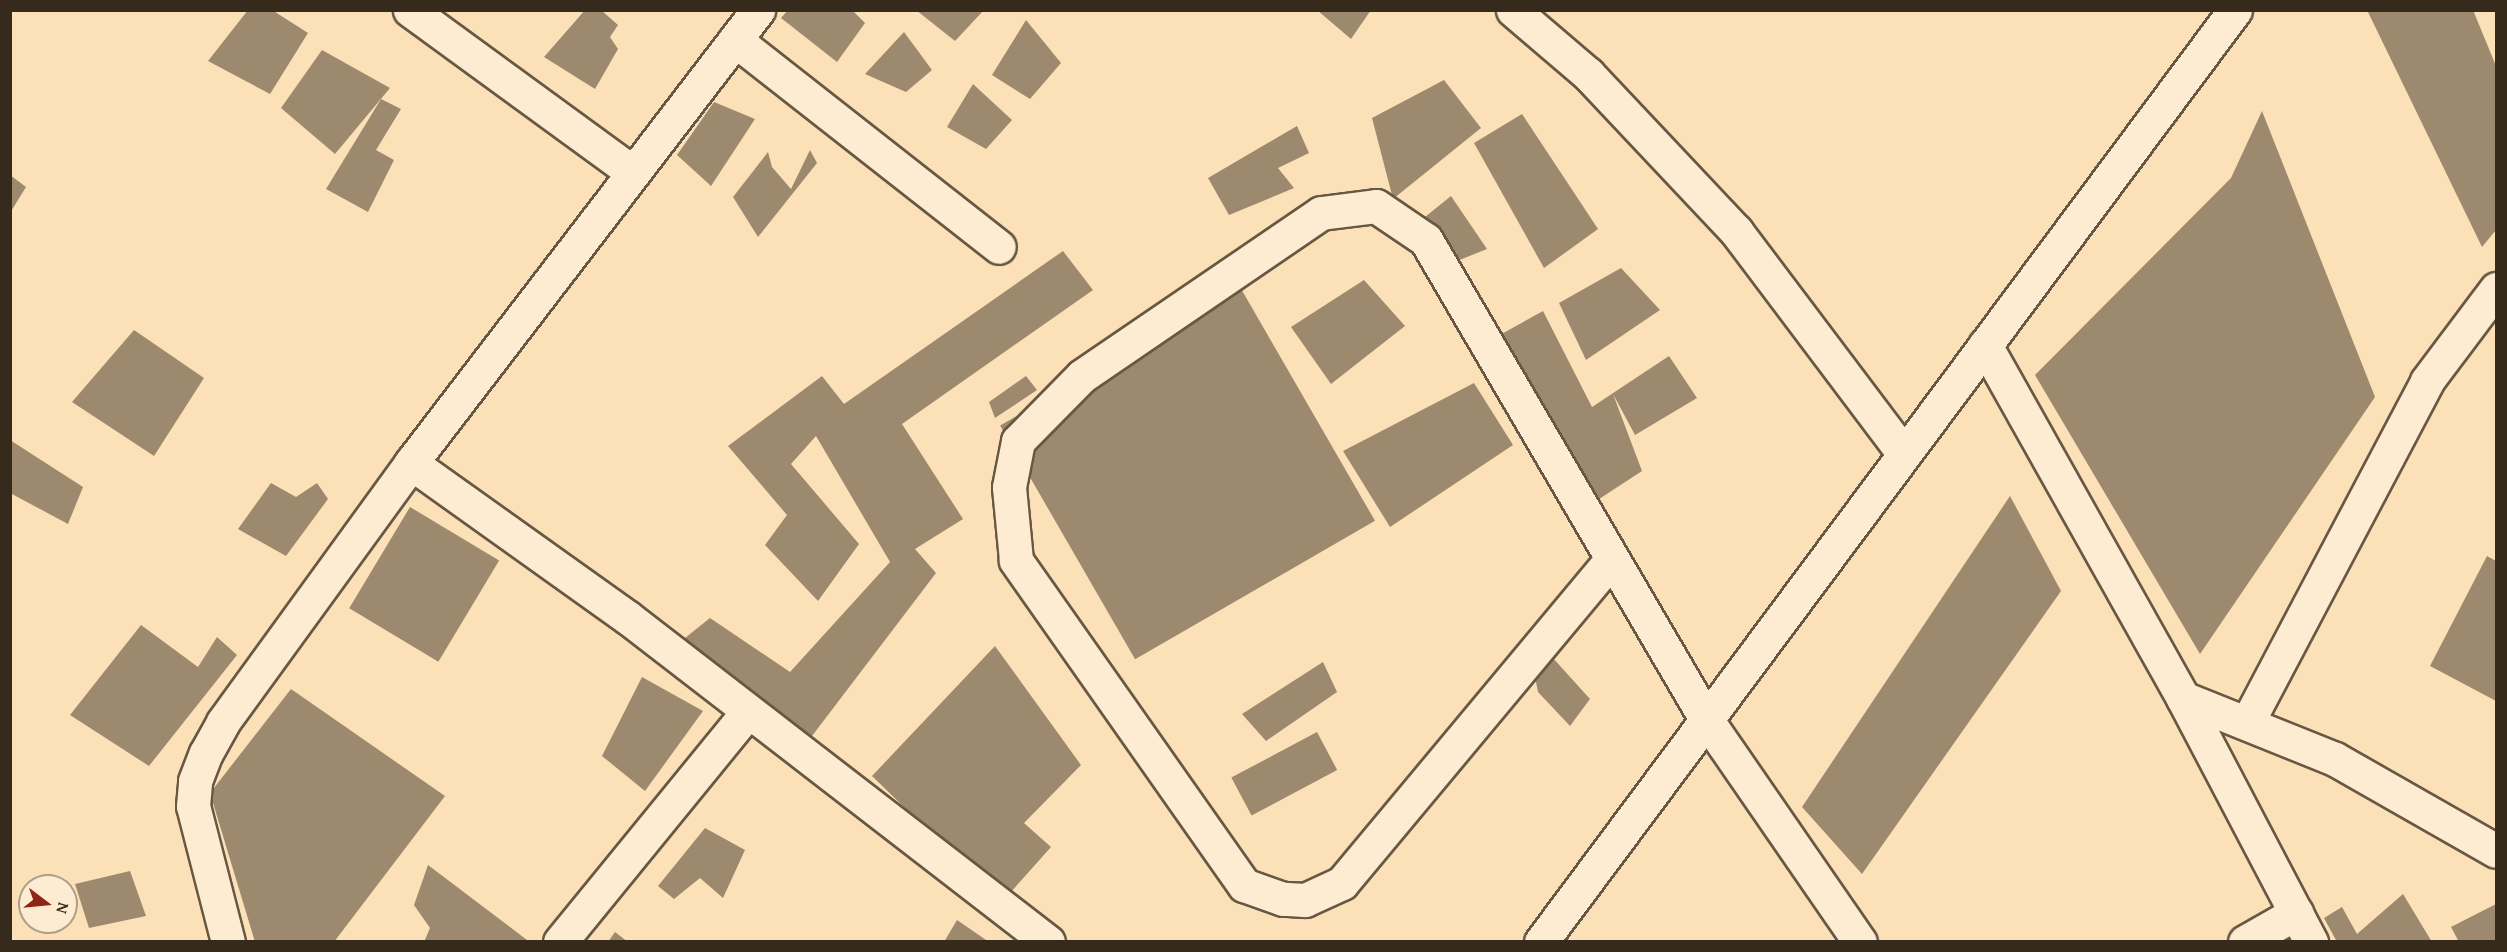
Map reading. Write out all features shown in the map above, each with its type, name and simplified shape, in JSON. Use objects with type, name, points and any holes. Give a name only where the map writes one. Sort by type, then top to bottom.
[{"type":"street","points":[[410,10],[632,172]]},
{"type":"street","points":[[228,942],[193,806],[195,781],[206,753],[223,722],[411,463],[758,10]]},
{"type":"street","points":[[1513,10],[1587,74],[1736,231],[1904,454]]},
{"type":"street","points":[[1541,942],[2235,10]]},
{"type":"street","points":[[735,40],[999,247]]},
{"type":"street","points":[[1611,560],[1342,883],[1305,900],[1283,899],[1244,885],[1016,560],[1010,486],[1018,441],[1082,376],[1321,213],[1376,206],[1426,240],[1706,719],[1860,942]]},
{"type":"street","points":[[2247,723],[2427,381],[2496,289]]},
{"type":"street","points":[[1985,345],[2183,698],[2311,942]]},
{"type":"street","points":[[411,463],[627,617],[747,713],[860,795],[1048,942]]},
{"type":"street","points":[[2183,698],[2336,759],[2496,852]]},
{"type":"street","points":[[560,942],[747,713]]},
{"type":"street","points":[[2245,942],[2296,913]]},
{"type":"building","points":[[248,10],[272,10],[308,33],[270,94],[208,61]]},
{"type":"building","points":[[585,10],[601,10],[618,25],[610,37],[618,49],[595,89],[544,57]]},
{"type":"building","points":[[788,10],[852,10],[865,23],[837,62],[781,18]]},
{"type":"building","points":[[916,10],[984,10],[955,41]]},
{"type":"building","points":[[1317,10],[1371,10],[1351,39]]},
{"type":"building","points":[[2367,10],[2473,10],[2496,66],[2496,230],[2482,247]]},
{"type":"building","points":[[1026,20],[1061,63],[1030,99],[992,75]]},
{"type":"building","points":[[904,32],[932,70],[906,92],[865,74]]},
{"type":"building","points":[[322,50],[390,88],[335,154],[281,108]]},
{"type":"building","points":[[1444,80],[1481,128],[1393,199],[1372,118]]},
{"type":"building","points":[[973,84],[1012,120],[986,149],[947,127]]},
{"type":"building","points":[[381,99],[401,109],[376,150],[394,160],[368,212],[326,189]]},
{"type":"building","points":[[714,102],[755,119],[711,186],[677,155]]},
{"type":"building","points":[[2262,111],[2375,397],[2200,654],[2035,375],[2231,178]]},
{"type":"building","points":[[1522,114],[1598,229],[1544,268],[1474,143]]},
{"type":"building","points":[[1297,126],[1309,153],[1278,168],[1294,188],[1229,215],[1208,178]]},
{"type":"building","points":[[810,150],[817,163],[758,237],[733,197],[768,152],[772,167],[791,189]]},
{"type":"building","points":[[10,175],[26,187],[10,213]]},
{"type":"building","points":[[1451,196],[1487,249],[1457,261],[1425,217]]},
{"type":"building","points":[[1063,251],[1093,290],[902,424],[963,519],[915,549],[936,573],[812,736],[675,646],[710,618],[790,672],[890,562],[816,436],[791,464],[859,544],[818,601],[765,545],[787,515],[728,446],[822,376],[844,404]]},
{"type":"building","points":[[1621,268],[1660,310],[1586,360],[1559,303]]},
{"type":"building","points":[[1364,280],[1405,326],[1331,384],[1291,327]]},
{"type":"building","points":[[1240,287],[1375,521],[1135,659],[1000,426]]},
{"type":"building","points":[[1543,311],[1592,407],[1669,356],[1697,398],[1635,435],[1613,394],[1642,471],[1593,503],[1489,341]]},
{"type":"building","points":[[134,330],[204,378],[154,456],[72,402]]},
{"type":"building","points":[[1026,376],[1037,390],[995,418],[989,402]]},
{"type":"building","points":[[1474,383],[1513,445],[1390,527],[1343,451]]},
{"type":"building","points":[[10,440],[83,487],[68,524],[10,493]]},
{"type":"building","points":[[271,483],[296,497],[317,483],[328,499],[286,556],[238,529]]},
{"type":"building","points":[[2010,496],[2061,591],[1862,874],[1802,807]]},
{"type":"building","points":[[410,507],[499,561],[438,662],[349,608]]},
{"type":"building","points":[[2487,556],[2496,561],[2496,701],[2430,666]]},
{"type":"building","points":[[141,625],[198,667],[217,637],[237,655],[149,766],[70,715]]},
{"type":"building","points":[[995,646],[1081,765],[1024,823],[1051,847],[1002,902],[872,776]]},
{"type":"building","points":[[1543,647],[1590,699],[1570,726],[1538,692],[1532,661]]},
{"type":"building","points":[[1323,662],[1337,692],[1266,741],[1242,714]]},
{"type":"building","points":[[642,677],[703,711],[645,791],[602,756]]},
{"type":"building","points":[[291,689],[445,796],[334,942],[255,942],[210,793]]},
{"type":"building","points":[[1317,732],[1337,770],[1252,816],[1231,778]]},
{"type":"building","points":[[705,828],[745,850],[723,898],[700,878],[674,899],[658,886]]},
{"type":"building","points":[[428,865],[527,940],[525,942],[424,942],[430,928],[414,905]]},
{"type":"building","points":[[130,871],[146,916],[89,928],[78,893],[78,883]]},
{"type":"building","points":[[2403,894],[2432,942],[2337,942],[2324,918],[2342,907],[2357,934]]},
{"type":"building","points":[[2496,904],[2496,942],[2459,942],[2451,927]]},
{"type":"building","points":[[957,920],[989,942],[944,942]]},
{"type":"building","points":[[615,932],[628,942],[608,942]]}]
